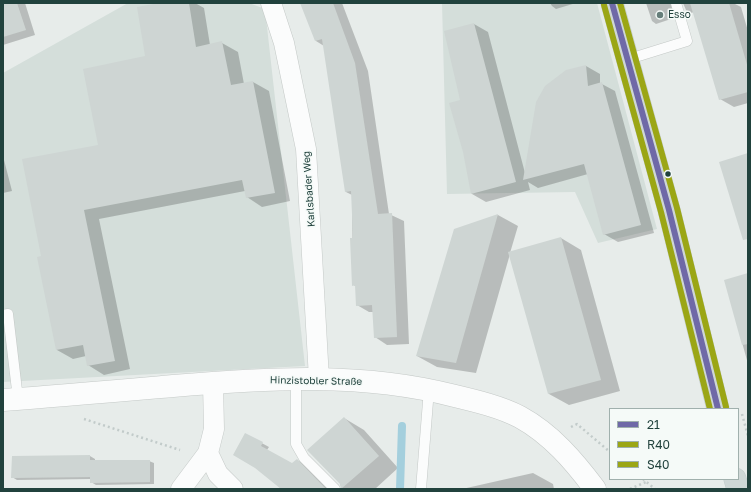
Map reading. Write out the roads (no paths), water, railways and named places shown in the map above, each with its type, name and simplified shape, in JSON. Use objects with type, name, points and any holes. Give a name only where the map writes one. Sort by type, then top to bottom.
[{"type":"main road","points":[[612,3],[629,59],[669,210],[718,408]]},
{"type":"street","name":"Karlsbader Weg","points":[[271,3],[284,43],[306,148],[319,379]]},
{"type":"street","name":"Hinzistobler Straße","points":[[10,400],[213,383],[296,379],[375,382],[429,389],[475,401],[520,417],[549,436],[580,469],[594,489]]},
{"type":"street","points":[[181,489],[204,458],[214,429],[213,383]]},
{"type":"street","points":[[204,458],[233,489]]},
{"type":"lane","points":[[629,59],[687,40],[676,3]]},
{"type":"lane","points":[[3,315],[8,314],[10,400]]},
{"type":"lane","points":[[296,379],[296,444],[304,458],[335,489]]},
{"type":"lane","points":[[421,489],[429,389]]},
{"type":"waterway","points":[[400,489],[402,426]]},
{"type":"place","name":"Esso","points":[[660,15]]}]
